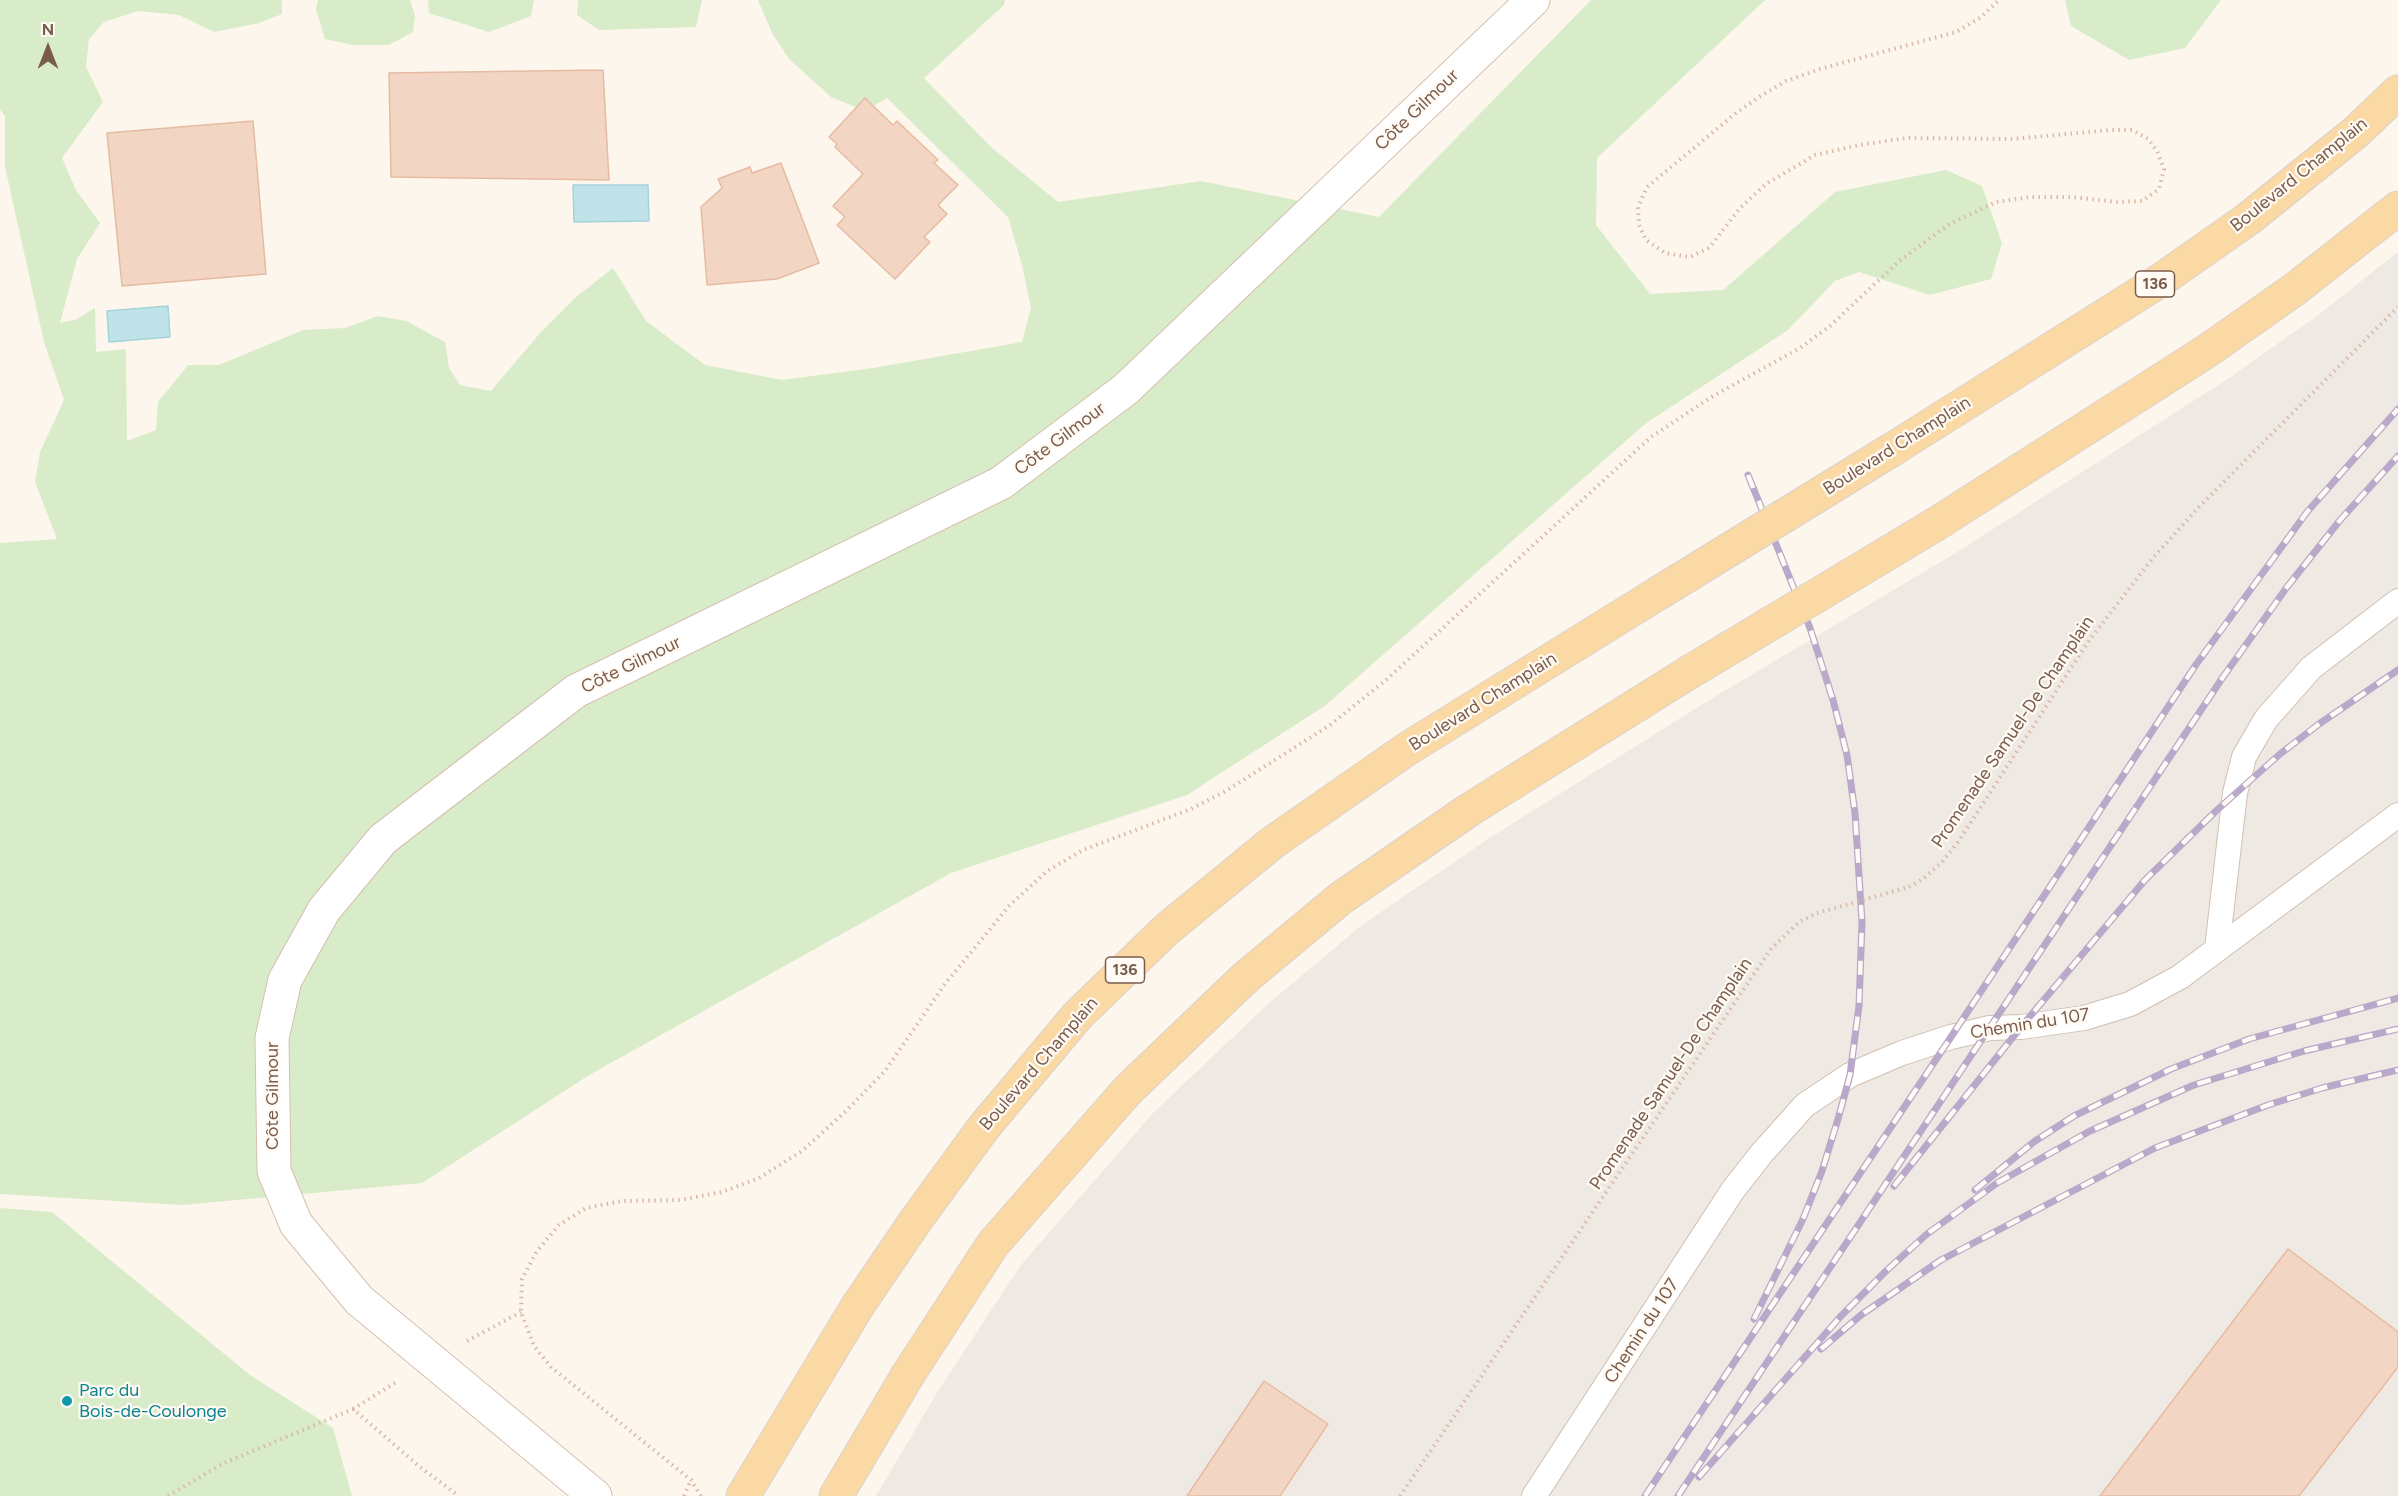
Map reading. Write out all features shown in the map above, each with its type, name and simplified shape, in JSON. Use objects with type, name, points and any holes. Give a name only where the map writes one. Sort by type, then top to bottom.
[{"type":"main road","name":"Boulevard Champlain","points":[[743,1496],[857,1306],[984,1127],[1078,1016],[1167,929],[1272,843],[1407,749],[1893,449],[2161,280],[2248,219],[2356,132],[2398,92]]},
{"type":"main road","points":[[836,1496],[909,1373],[993,1244],[1128,1090],[1246,977],[1341,898],[1469,810],[1688,673],[1936,524],[2207,351],[2295,289],[2398,208]]},
{"type":"street","name":"Côte Gilmour","points":[[595,1496],[359,1300],[296,1224],[274,1171],[272,1038],[285,980],[324,910],[383,839],[576,692],[1001,483],[1126,388],[1533,0]]},
{"type":"lane","points":[[2217,949],[2235,793],[2244,757],[2266,720],[2311,668],[2398,601]]},
{"type":"lane","name":"Chemin du 107","points":[[1534,1496],[1733,1190],[1805,1105],[1850,1075],[1902,1053],[1951,1037],[1990,1028],[2021,1027],[2084,1018],[2130,1004],[2180,977],[2398,815]]},
{"type":"path","points":[[701,1496],[691,1480],[552,1367],[534,1346],[521,1312],[522,1279],[537,1251],[559,1225],[586,1208],[622,1201],[680,1200],[722,1192],[759,1178],[802,1151],[885,1071],[945,984],[1008,906],[1047,871],[1083,850],[1191,809],[1226,791],[1330,725],[1386,680],[1651,438],[1713,396],[1800,348],[1830,326],[1898,262],[1948,225],[1996,202],[2030,197],[2073,197],[2117,202],[2142,201],[2158,189],[2164,169],[2157,151],[2148,139],[2132,130],[2012,139],[1907,138],[1815,155],[1766,183],[1740,208],[1709,248],[1690,257],[1665,254],[1646,240],[1639,225],[1638,207],[1647,187],[1736,113],[1759,97],[1786,81],[1820,69],[1956,32],[1980,18],[1999,0]]},
{"type":"path","name":"Promenade Samuel-De Champlain","points":[[1400,1496],[1771,949],[1798,922],[1817,913],[1909,887],[1923,879],[1936,867],[1958,842],[2088,642],[2152,559],[2199,507],[2398,307]]},
{"type":"path","points":[[168,1496],[224,1463],[352,1409],[420,1467],[459,1496]]},
{"type":"path","points":[[684,1496],[691,1480]]},
{"type":"shaded area","points":[[2398,252],[2398,1496],[876,1496],[938,1391],[1021,1265],[1153,1113],[1269,1003],[1362,925],[1488,839],[1706,702],[1954,554],[2226,380],[2317,316]]},
{"type":"green space","points":[[0,0],[282,0],[282,14],[259,23],[214,32],[179,15],[138,11],[104,22],[89,39],[86,67],[103,102],[62,158],[76,190],[100,223],[77,259],[60,323],[75,320],[95,308],[96,352],[126,349],[127,441],[156,430],[158,402],[188,365],[219,365],[303,330],[345,328],[378,316],[406,321],[445,342],[449,368],[460,385],[491,391],[540,333],[576,297],[613,268],[646,321],[705,365],[782,380],[873,368],[1022,342],[1031,308],[1022,265],[1008,217],[887,98],[865,111],[831,97],[789,59],[772,33],[758,0],[1005,0],[1004,5],[924,78],[992,148],[1058,202],[1201,181],[1379,217],[1591,0],[1765,0],[1597,158],[1596,225],[1650,294],[1723,290],[1835,192],[1946,170],[1982,186],[2002,243],[1991,279],[1930,295],[1859,272],[1835,281],[1788,330],[1645,424],[1326,705],[1187,795],[951,873],[591,1074],[422,1183],[182,1205],[0,1194],[0,543],[57,539],[35,482],[40,452],[64,400],[44,342],[5,167],[5,116],[0,110]]},
{"type":"green space","points":[[318,0],[410,0],[415,16],[413,32],[389,45],[352,45],[325,39],[316,9]]},
{"type":"green space","points":[[428,0],[534,0],[531,16],[489,32],[429,13]]},
{"type":"green space","points":[[578,0],[702,0],[696,27],[599,30],[577,15]]},
{"type":"green space","points":[[2065,0],[2221,0],[2185,48],[2129,60],[2071,26]]},
{"type":"green space","points":[[0,1208],[52,1212],[250,1375],[333,1428],[352,1496],[0,1496]]},
{"type":"water","points":[[573,185],[648,185],[649,221],[574,222]]},
{"type":"water","points":[[168,306],[170,337],[109,342],[107,311]]},
{"type":"building","points":[[603,70],[609,180],[391,177],[389,73]]},
{"type":"building","points":[[865,98],[893,125],[897,121],[938,160],[934,163],[958,185],[938,205],[947,214],[924,237],[930,242],[895,279],[837,225],[845,217],[833,206],[863,174],[835,147],[837,144],[829,137]]},
{"type":"building","points":[[253,121],[266,274],[122,286],[107,133]]},
{"type":"building","points":[[781,163],[819,263],[777,279],[707,285],[701,207],[722,188],[718,179],[750,167],[752,173]]},
{"type":"building","points":[[2288,1249],[2398,1332],[2398,1367],[2299,1496],[2100,1496]]},
{"type":"building","points":[[1264,1381],[1328,1424],[1280,1496],[1187,1496]]},
{"type":"railway","points":[[1645,1496],[2195,666],[2307,512],[2398,409]]},
{"type":"railway","points":[[1678,1496],[2223,677],[2287,587],[2341,519],[2398,456]]},
{"type":"railway","points":[[1748,475],[1810,628],[1833,700],[1847,755],[1855,813],[1862,922],[1859,1006],[1850,1075],[1822,1171],[1803,1219],[1754,1319]]},
{"type":"railway","points":[[1894,1186],[2021,1027],[2145,880],[2217,810],[2280,754],[2319,724],[2398,670]]},
{"type":"railway","points":[[1975,1190],[2035,1141],[2074,1116],[2171,1069],[2249,1039],[2398,998]]},
{"type":"railway","points":[[1699,1477],[1841,1316],[1887,1270],[1927,1234],[1997,1183],[2090,1131],[2194,1085],[2304,1051],[2398,1029]]},
{"type":"railway","points":[[1821,1349],[1861,1315],[1941,1260],[2155,1148],[2268,1105],[2322,1088],[2398,1070]]},
{"type":"place","name":"Parc du Bois-de-Coulonge","points":[[67,1401]]}]
